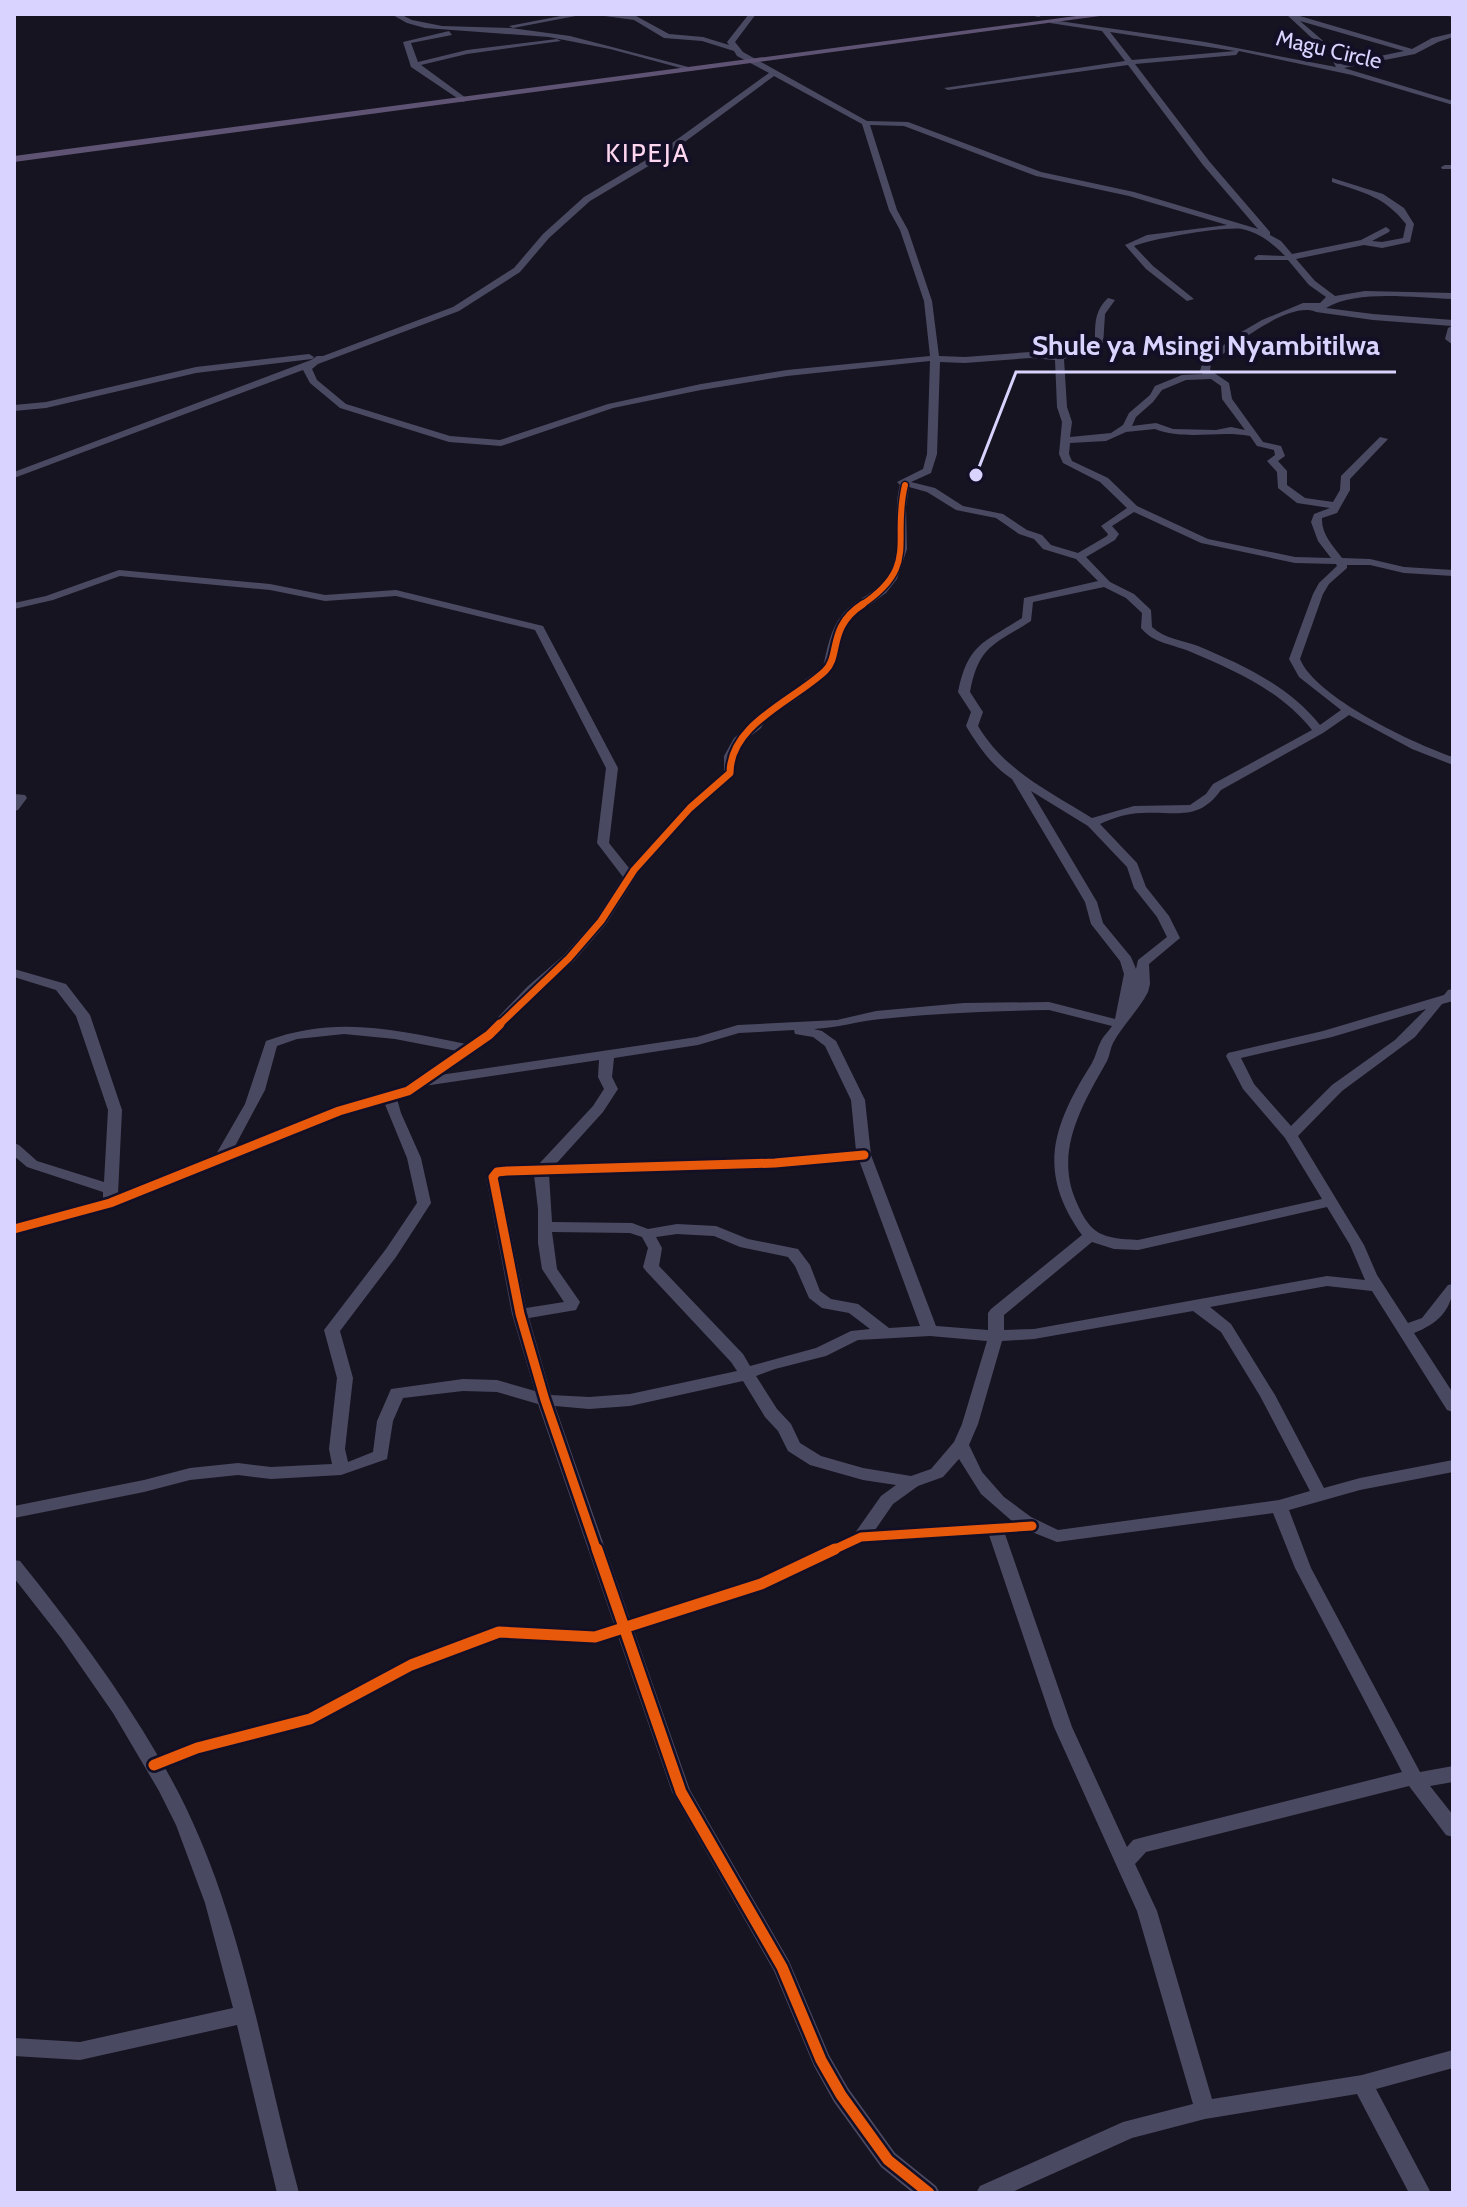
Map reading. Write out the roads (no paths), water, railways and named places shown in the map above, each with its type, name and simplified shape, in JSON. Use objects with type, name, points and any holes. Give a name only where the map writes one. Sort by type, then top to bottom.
[{"type":"main road","points":[[14,159],[1111,14]]},
{"type":"street","points":[[394,14],[421,25],[499,29],[573,39],[692,69]]},
{"type":"street","points":[[499,29],[583,14]]},
{"type":"street","points":[[593,14],[636,18],[667,36],[703,39],[736,49],[773,73],[865,123],[905,124],[1039,174],[1131,194],[1269,237]]},
{"type":"street","points":[[736,49],[731,42],[753,14]]},
{"type":"street","points":[[1027,14],[1039,15]]},
{"type":"street","points":[[1288,14],[1412,52]]},
{"type":"street","points":[[1288,14],[1332,53],[1340,67],[1412,52],[1453,35]]},
{"type":"street","points":[[1442,14],[1453,15]]},
{"type":"street","name":"Magu Circle","points":[[1052,22],[1252,50],[1340,67],[1453,103]]},
{"type":"street","points":[[460,29],[407,42],[414,65],[463,100]]},
{"type":"street","points":[[1104,29],[1207,164],[1269,237],[1312,283],[1334,299]]},
{"type":"street","points":[[414,65],[467,52],[573,39]]},
{"type":"street","points":[[948,88],[1252,50]]},
{"type":"street","points":[[14,475],[456,309],[517,270],[571,211],[664,153],[773,73]]},
{"type":"street","points":[[14,1229],[220,1158],[339,1111],[408,1091],[489,1035],[532,990],[569,958],[601,921],[629,877],[690,808],[730,773],[730,756],[738,740],[757,726],[761,717],[795,696],[828,669],[841,624],[851,612],[879,596],[891,580],[904,546],[901,521],[905,485],[902,482],[927,471],[932,454],[935,358],[928,301],[904,230],[893,210],[865,123]]},
{"type":"street","points":[[1335,180],[1380,196],[1400,210],[1410,224],[1407,240],[1382,245],[1364,242]]},
{"type":"street","points":[[1190,299],[1148,269],[1129,245],[1147,238],[1236,226]]},
{"type":"street","points":[[1258,258],[1291,258],[1364,242],[1386,230]]},
{"type":"street","points":[[1336,506],[1303,503],[1282,486],[1282,471],[1272,461],[1280,456],[1278,448],[1260,444],[1227,399],[1226,385],[1205,371],[1206,363],[1230,341],[1265,320],[1300,307],[1322,306],[1334,299],[1365,294],[1453,296]]},
{"type":"street","points":[[320,358],[307,368],[313,381],[343,406],[449,439],[501,443],[638,399],[787,373],[935,358],[965,360],[1030,355],[1059,358],[1100,344],[1102,307],[1111,300]]},
{"type":"street","points":[[1300,307],[1453,326],[1450,339],[1453,342]]},
{"type":"street","points":[[14,408],[46,405],[196,370],[338,352]]},
{"type":"street","points":[[1059,358],[1062,407],[1067,422],[1064,440],[1068,463],[1104,480],[1133,508],[1214,544],[1295,560],[1370,562],[1404,570],[1453,573]]},
{"type":"street","points":[[1126,429],[1131,416],[1155,398],[1158,388],[1185,377],[1213,376]]},
{"type":"street","points":[[1064,440],[1097,439],[1126,429],[1156,426],[1172,432],[1216,433],[1231,430],[1252,434]]},
{"type":"street","points":[[1383,439],[1345,478],[1345,490],[1333,511],[1318,516],[1316,522],[1323,541],[1343,566],[1321,588],[1308,626],[1293,655],[1304,680],[1397,739],[1434,757],[1453,761]]},
{"type":"street","points":[[905,485],[931,490],[960,508],[999,516],[1023,532],[1038,537],[1047,547],[1080,557],[1106,584],[1130,596],[1147,612],[1146,628],[1154,638],[1185,645],[1272,687],[1304,709],[1319,731]]},
{"type":"street","points":[[1080,557],[1111,538],[1114,534],[1106,526],[1133,508]]},
{"type":"street","points":[[14,606],[49,598],[119,573],[270,587],[325,598],[396,593],[539,628],[612,768],[603,843],[629,877]]},
{"type":"street","points":[[1106,584],[1087,585],[1051,597],[1028,600],[1027,619],[979,647],[967,671],[964,692],[977,712],[972,726],[982,743],[1017,777],[1092,823],[1133,866],[1140,888],[1163,916],[1174,938],[1143,963],[1143,988],[1107,1041],[1103,1056],[1078,1094],[1060,1151],[1066,1197],[1078,1222],[1090,1236],[1114,1244],[1138,1245],[1330,1202]]},
{"type":"street","points":[[1092,823],[1105,816],[1145,808],[1183,813],[1212,795],[1217,787],[1319,731],[1349,709]]},
{"type":"street","points":[[1017,777],[1091,902],[1097,924],[1126,960],[1131,974],[1121,1024]]},
{"type":"street","points":[[14,798],[21,798],[14,807]]},
{"type":"street","points":[[14,973],[61,987],[83,1015],[115,1110],[110,1196]]},
{"type":"street","points":[[1291,1135],[1352,1076],[1389,1052],[1449,999]]},
{"type":"street","points":[[1449,999],[1327,1034],[1233,1056],[1248,1086],[1291,1135],[1357,1245],[1377,1286],[1453,1406]]},
{"type":"street","points":[[421,1082],[698,1041],[738,1029],[837,1024],[918,1010],[1049,1006],[1121,1024]]},
{"type":"street","points":[[784,1028],[817,1034],[831,1044],[858,1100],[864,1155],[930,1331]]},
{"type":"street","points":[[220,1158],[249,1114],[266,1074],[271,1044],[292,1034],[372,1031],[469,1049]]},
{"type":"street","points":[[520,1314],[571,1306],[572,1302],[550,1269],[541,1171],[598,1109],[611,1089],[605,1083],[604,1065],[608,1054]]},
{"type":"street","points":[[341,1469],[337,1449],[345,1378],[332,1330],[391,1253],[424,1203],[416,1163],[392,1113],[390,1096]]},
{"type":"street","points":[[14,1148],[32,1164],[110,1196]]},
{"type":"street","points":[[864,1155],[775,1163],[630,1165],[497,1172],[493,1177],[520,1314],[545,1400],[681,1792],[782,1967],[821,2060],[855,2117],[888,2160],[929,2193]]},
{"type":"street","points":[[545,1227],[632,1228],[647,1234],[677,1229],[716,1231],[745,1243],[793,1253],[802,1265],[814,1294],[827,1304],[853,1308],[884,1332]]},
{"type":"street","points":[[647,1234],[655,1248],[651,1267],[748,1373],[794,1447],[816,1461],[863,1474],[912,1482]]},
{"type":"street","points":[[861,1537],[887,1500],[912,1482],[937,1473],[961,1445],[996,1336],[996,1313],[1090,1236]]},
{"type":"street","points":[[14,1512],[190,1474],[238,1469],[271,1473],[341,1469],[381,1455],[385,1421],[397,1393],[463,1385],[527,1393],[545,1400],[589,1403],[630,1400],[748,1373],[820,1352],[856,1335],[930,1331],[996,1336],[1034,1334],[1327,1281],[1377,1286]]},
{"type":"street","points":[[1404,1331],[1427,1322],[1453,1289]]},
{"type":"street","points":[[1196,1305],[1226,1328],[1267,1395],[1320,1495]]},
{"type":"street","points":[[961,1445],[971,1472],[990,1496],[1032,1526],[1057,1536],[1279,1506],[1360,1484],[1453,1466]]},
{"type":"street","points":[[1279,1506],[1303,1568],[1415,1779],[1453,1829]]},
{"type":"street","points":[[154,1765],[197,1748],[310,1719],[411,1665],[499,1632],[595,1637],[761,1584],[861,1537],[1032,1526]]},
{"type":"street","points":[[995,1529],[1063,1727],[1147,1911],[1205,2110]]},
{"type":"street","points":[[14,1566],[59,1622],[154,1765],[201,1862],[288,2193]]},
{"type":"street","points":[[1124,1863],[1140,1846],[1415,1779],[1453,1774]]},
{"type":"street","points":[[14,2047],[80,2051],[243,2015]]},
{"type":"street","points":[[987,2193],[1130,2129],[1205,2110],[1362,2084],[1453,2059]]},
{"type":"street","points":[[1362,2084],[1420,2193]]},
{"type":"place","name":"Shule ya Msingi Nyambitilwa","points":[[976,475]]},
{"type":"district","name":"KIPEJA","points":[[648,153]]}]
